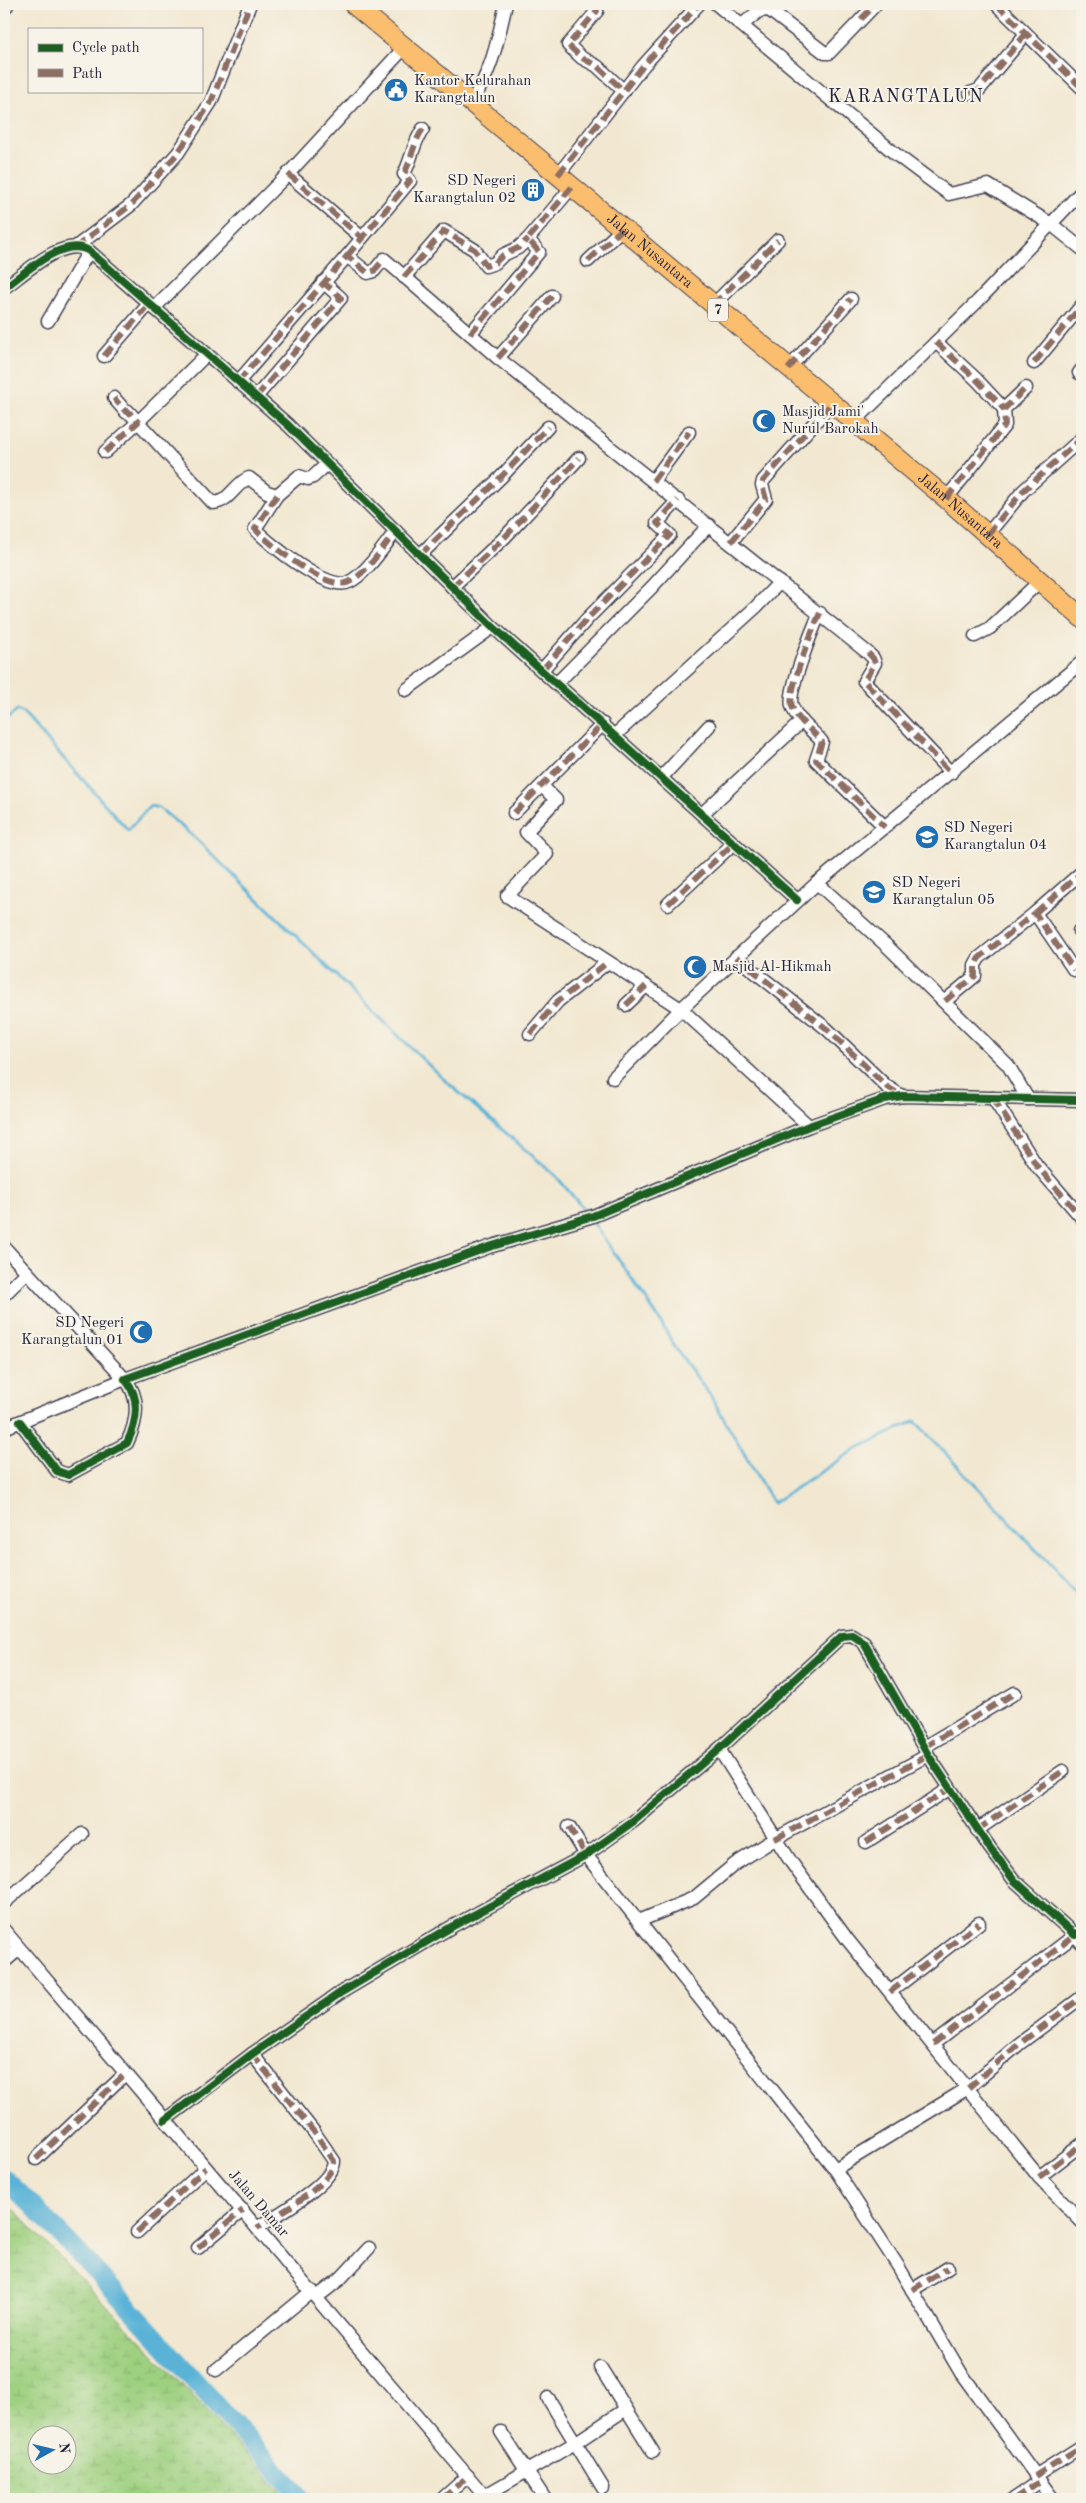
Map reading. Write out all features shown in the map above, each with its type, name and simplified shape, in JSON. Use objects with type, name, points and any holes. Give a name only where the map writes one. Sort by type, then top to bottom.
[{"type":"highway","name":"Jalan Nusantara","points":[[353,4],[946,499],[1082,618]]},
{"type":"street","points":[[4,9],[8,4]]},
{"type":"street","points":[[4,288],[52,254],[77,246],[131,205],[178,153],[211,102],[250,4]]},
{"type":"street","points":[[471,102],[484,83],[506,4]]},
{"type":"street","points":[[593,4],[596,11],[568,45],[582,58],[597,66],[624,91]]},
{"type":"street","points":[[558,175],[643,66],[698,4]]},
{"type":"street","points":[[716,4],[898,156],[949,194],[988,184],[1051,224],[1082,249]]},
{"type":"street","points":[[742,25],[759,11],[769,10],[824,53],[829,53],[876,4]]},
{"type":"street","points":[[996,4],[1025,35],[1082,88]]},
{"type":"street","points":[[970,93],[979,90],[1025,35]]},
{"type":"street","points":[[104,356],[152,306],[288,174],[405,47]]},
{"type":"street","points":[[238,382],[410,181],[404,174],[423,129]]},
{"type":"street","points":[[288,174],[361,237]]},
{"type":"street","points":[[404,277],[444,231],[475,250],[486,266],[495,263],[503,255],[518,248],[528,239],[572,187]]},
{"type":"street","points":[[853,423],[936,342],[1082,191]]},
{"type":"street","points":[[588,261],[622,229]]},
{"type":"street","points":[[470,334],[539,252],[528,239]]},
{"type":"street","points":[[713,305],[778,240]]},
{"type":"street","points":[[77,246],[89,251],[256,397],[493,627],[797,900]]},
{"type":"street","points":[[48,321],[89,251]]},
{"type":"street","points":[[347,256],[368,273],[374,272],[384,259],[498,358],[599,440],[820,613],[873,658],[874,665],[864,680],[951,773]]},
{"type":"street","points":[[256,397],[341,298],[323,282]]},
{"type":"street","points":[[498,358],[552,296]]},
{"type":"street","points":[[788,369],[851,300]]},
{"type":"street","points":[[1034,363],[1082,305]]},
{"type":"street","points":[[936,342],[1004,409],[1005,425],[946,499]]},
{"type":"street","points":[[105,452],[207,354]]},
{"type":"street","points":[[1004,409],[1026,388]]},
{"type":"street","points":[[114,398],[213,503],[225,498],[242,481],[248,478],[267,492],[277,495]]},
{"type":"street","points":[[731,542],[766,499],[762,485],[763,481],[831,404]]},
{"type":"street","points":[[420,555],[502,476],[548,427]]},
{"type":"street","points":[[653,481],[689,432]]},
{"type":"street","points":[[987,535],[1033,481],[1082,438]]},
{"type":"street","points":[[452,587],[504,538],[579,458]]},
{"type":"street","points":[[327,464],[313,478],[308,479],[299,476],[277,495],[255,529],[311,573],[325,580],[341,584],[350,582],[364,569],[396,531]]},
{"type":"street","points":[[542,670],[592,614],[628,580],[670,535],[657,523],[678,500]]},
{"type":"street","points":[[557,683],[709,526]]},
{"type":"street","points":[[975,636],[990,628],[1040,581]]},
{"type":"street","points":[[614,734],[756,607],[780,582]]},
{"type":"street","points":[[820,613],[806,644],[791,696],[792,708],[822,742],[816,760],[885,827]]},
{"type":"street","points":[[406,690],[493,627]]},
{"type":"street","points":[[613,1078],[681,1009],[797,900],[1082,662]]},
{"type":"street","points":[[702,814],[802,721]]},
{"type":"street","points":[[514,813],[603,724]]},
{"type":"street","points":[[662,777],[709,726]]},
{"type":"street","points":[[542,786],[556,800],[526,832],[547,854],[507,896],[681,1009],[809,1126]]},
{"type":"street","points":[[668,904],[734,842]]},
{"type":"street","points":[[945,1001],[975,976],[975,965],[979,958],[1082,872]]},
{"type":"street","points":[[817,883],[945,1001],[1008,1065],[1028,1100]]},
{"type":"street","points":[[1035,913],[1074,970]]},
{"type":"street","points":[[736,957],[827,1029],[886,1086],[902,1096]]},
{"type":"street","points":[[530,1034],[558,1001],[608,962]]},
{"type":"street","points":[[626,1005],[646,986]]},
{"type":"street","points":[[4,1428],[125,1379],[489,1247],[588,1217],[809,1126],[885,1099],[902,1096],[1082,1100]]},
{"type":"street","points":[[993,1098],[1037,1166],[1082,1218]]},
{"type":"street","points":[[4,1247],[125,1379],[132,1388],[137,1406],[127,1443],[75,1472],[64,1475],[57,1470],[20,1422]]},
{"type":"street","points":[[4,1295],[27,1272]]},
{"type":"street","points":[[164,2120],[252,2054],[340,1992],[452,1926],[586,1855],[634,1821],[842,1636],[852,1635],[864,1644],[949,1789],[1014,1880],[1080,1936],[933,2044]]},
{"type":"street","points":[[639,1921],[694,1898],[735,1864],[926,1751],[1014,1694]]},
{"type":"street","points":[[718,1748],[776,1839],[847,1939],[1039,2177],[1082,2222]]},
{"type":"street","points":[[978,1830],[1063,1771]]},
{"type":"street","points":[[866,1842],[949,1789]]},
{"type":"street","points":[[569,1827],[586,1855],[835,2169],[912,2290],[961,2373],[1053,2499]]},
{"type":"street","points":[[4,1903],[82,1834]]},
{"type":"street","points":[[890,1992],[979,1923]]},
{"type":"street","name":"Jalan Damar","points":[[4,1930],[19,1950],[315,2294],[486,2497]]},
{"type":"street","points":[[4,1962],[19,1950]]},
{"type":"street","points":[[835,2169],[968,2088],[1019,2044],[1082,1998]]},
{"type":"street","points":[[252,2054],[314,2132],[334,2161],[333,2170],[325,2180],[257,2228]]},
{"type":"street","points":[[36,2159],[125,2074]]},
{"type":"street","points":[[1039,2177],[1082,2144]]},
{"type":"street","points":[[137,2232],[206,2168]]},
{"type":"street","points":[[198,2248],[242,2210]]},
{"type":"street","points":[[216,2370],[315,2294],[340,2279],[369,2248]]},
{"type":"street","points":[[912,2290],[948,2268]]},
{"type":"street","points":[[600,2368],[653,2452]]},
{"type":"street","points":[[548,2398],[603,2488]]},
{"type":"street","points":[[486,2497],[575,2443],[626,2409]]},
{"type":"street","points":[[501,2432],[545,2499]]},
{"type":"street","points":[[1014,2499],[1037,2479],[1082,2446]]},
{"type":"street","points":[[442,2499],[468,2476]]},
{"type":"green space","points":[[4,2199],[183,2385],[288,2499],[4,2499]]},
{"type":"waterway","points":[[4,722],[17,710],[23,713],[128,830],[150,806],[159,808],[193,836],[441,1077],[556,1176],[587,1213]]},
{"type":"waterway","points":[[592,1221],[656,1314],[677,1350],[710,1395],[773,1503],[856,1449],[915,1421],[1082,1599]]},
{"type":"waterway","points":[[4,2178],[119,2296],[303,2499]]},
{"type":"marked path","points":[[74,246],[77,246],[131,205],[178,153],[211,102],[250,4]]},
{"type":"marked path","points":[[593,4],[597,11],[568,45],[582,58],[597,66],[624,91]]},
{"type":"marked path","points":[[558,175],[643,66],[699,4]]},
{"type":"marked path","points":[[861,19],[876,4]]},
{"type":"marked path","points":[[996,4],[1082,88]]},
{"type":"marked path","points":[[970,93],[979,90],[1025,35]]},
{"type":"marked path","points":[[347,256],[410,181],[404,174],[423,129]]},
{"type":"marked path","points":[[288,174],[361,237]]},
{"type":"marked path","points":[[470,334],[539,252],[528,239],[572,187]]},
{"type":"marked path","points":[[588,261],[622,229]]},
{"type":"marked path","points":[[404,277],[444,231],[475,250],[486,266],[495,263],[503,255],[518,248],[528,239]]},
{"type":"marked path","points":[[713,305],[778,240]]},
{"type":"marked path","points":[[238,382],[347,256],[368,273],[374,271],[384,259]]},
{"type":"marked path","points":[[256,397],[341,298],[323,282]]},
{"type":"marked path","points":[[498,358],[552,296]]},
{"type":"marked path","points":[[788,369],[851,299]]},
{"type":"marked path","points":[[104,356],[149,304]]},
{"type":"marked path","points":[[1034,363],[1082,305]]},
{"type":"marked path","points":[[936,342],[976,379],[1004,409]]},
{"type":"marked path","points":[[1079,373],[1082,369]]},
{"type":"marked path","points":[[946,499],[1005,425],[1004,409],[1026,388]]},
{"type":"marked path","points":[[105,452],[138,422],[114,398]]},
{"type":"marked path","points":[[731,542],[766,499],[762,485],[763,481],[831,404]]},
{"type":"marked path","points":[[420,555],[502,476],[548,427]]},
{"type":"marked path","points":[[653,481],[689,432]]},
{"type":"marked path","points":[[987,535],[1023,491],[1082,438]]},
{"type":"marked path","points":[[452,587],[504,538],[579,458]]},
{"type":"marked path","points":[[277,495],[255,529],[300,565],[328,580],[340,583],[349,582],[362,573],[396,531]]},
{"type":"marked path","points":[[542,670],[588,618],[670,535],[657,523],[678,500]]},
{"type":"marked path","points":[[820,613],[793,688],[792,706],[801,721],[822,742],[816,760],[885,827]]},
{"type":"marked path","points":[[868,653],[875,663],[864,681],[951,773]]},
{"type":"marked path","points":[[514,813],[603,724]]},
{"type":"marked path","points":[[668,904],[734,843]]},
{"type":"marked path","points":[[1035,913],[1082,872]]},
{"type":"marked path","points":[[945,1001],[975,976],[975,965],[979,958],[1035,913],[1074,970]]},
{"type":"marked path","points":[[1079,931],[1082,928]]},
{"type":"marked path","points":[[736,957],[827,1029],[886,1086],[902,1096]]},
{"type":"marked path","points":[[530,1034],[558,1001],[608,962]]},
{"type":"marked path","points":[[626,1005],[646,986]]},
{"type":"marked path","points":[[993,1098],[1037,1166],[1082,1218]]},
{"type":"marked path","points":[[924,1747],[1015,1693]]},
{"type":"marked path","points":[[775,1839],[928,1755]]},
{"type":"marked path","points":[[977,1830],[1063,1771]]},
{"type":"marked path","points":[[866,1842],[949,1789]]},
{"type":"marked path","points":[[569,1827],[586,1855]]},
{"type":"marked path","points":[[890,1992],[979,1923]]},
{"type":"marked path","points":[[933,2044],[1075,1935]]},
{"type":"marked path","points":[[968,2088],[1019,2044],[1082,1997]]},
{"type":"marked path","points":[[252,2054],[314,2132],[334,2161],[325,2179],[315,2189],[257,2228]]},
{"type":"marked path","points":[[36,2159],[125,2074]]},
{"type":"marked path","points":[[1039,2177],[1082,2144]]},
{"type":"marked path","points":[[137,2232],[206,2168]]},
{"type":"marked path","points":[[198,2248],[243,2210]]},
{"type":"marked path","points":[[912,2290],[948,2268]]},
{"type":"marked path","points":[[1035,2476],[1082,2446]]},
{"type":"marked path","points":[[442,2499],[468,2476]]},
{"type":"marked path","points":[[1014,2499],[1039,2482]]},
{"type":"cycle path","points":[[4,288],[34,265],[57,252],[79,247],[89,251],[288,425],[493,627],[797,900]]},
{"type":"cycle path","points":[[20,1422],[57,1471],[68,1475],[127,1443],[133,1427],[136,1410],[133,1394],[125,1379],[489,1247],[593,1216],[809,1126],[885,1099],[902,1096],[1082,1100]]},
{"type":"cycle path","points":[[165,2120],[252,2054],[340,1993],[453,1926],[586,1855],[634,1821],[719,1749],[842,1636],[852,1635],[864,1643],[928,1755],[990,1848],[1014,1880],[1075,1935],[1082,1930]]},
{"type":"place","name":"Kantor Kelurahan Karangtalun","points":[[396,90]]},
{"type":"place","name":"SD Negeri Karangtalun 02","points":[[533,190]]},
{"type":"place","name":"Masjid Jami' Nurul Barokah","points":[[764,421]]},
{"type":"place","name":"SD Negeri Karangtalun 04","points":[[927,837]]},
{"type":"place","name":"SD Negeri Karangtalun 05","points":[[874,892]]},
{"type":"place","name":"Masjid Al-Hikmah","points":[[695,967]]},
{"type":"place","name":"SD Negeri Karangtalun 01","points":[[141,1332]]},
{"type":"district","name":"KARANGTALUN","points":[[906,97]]}]
